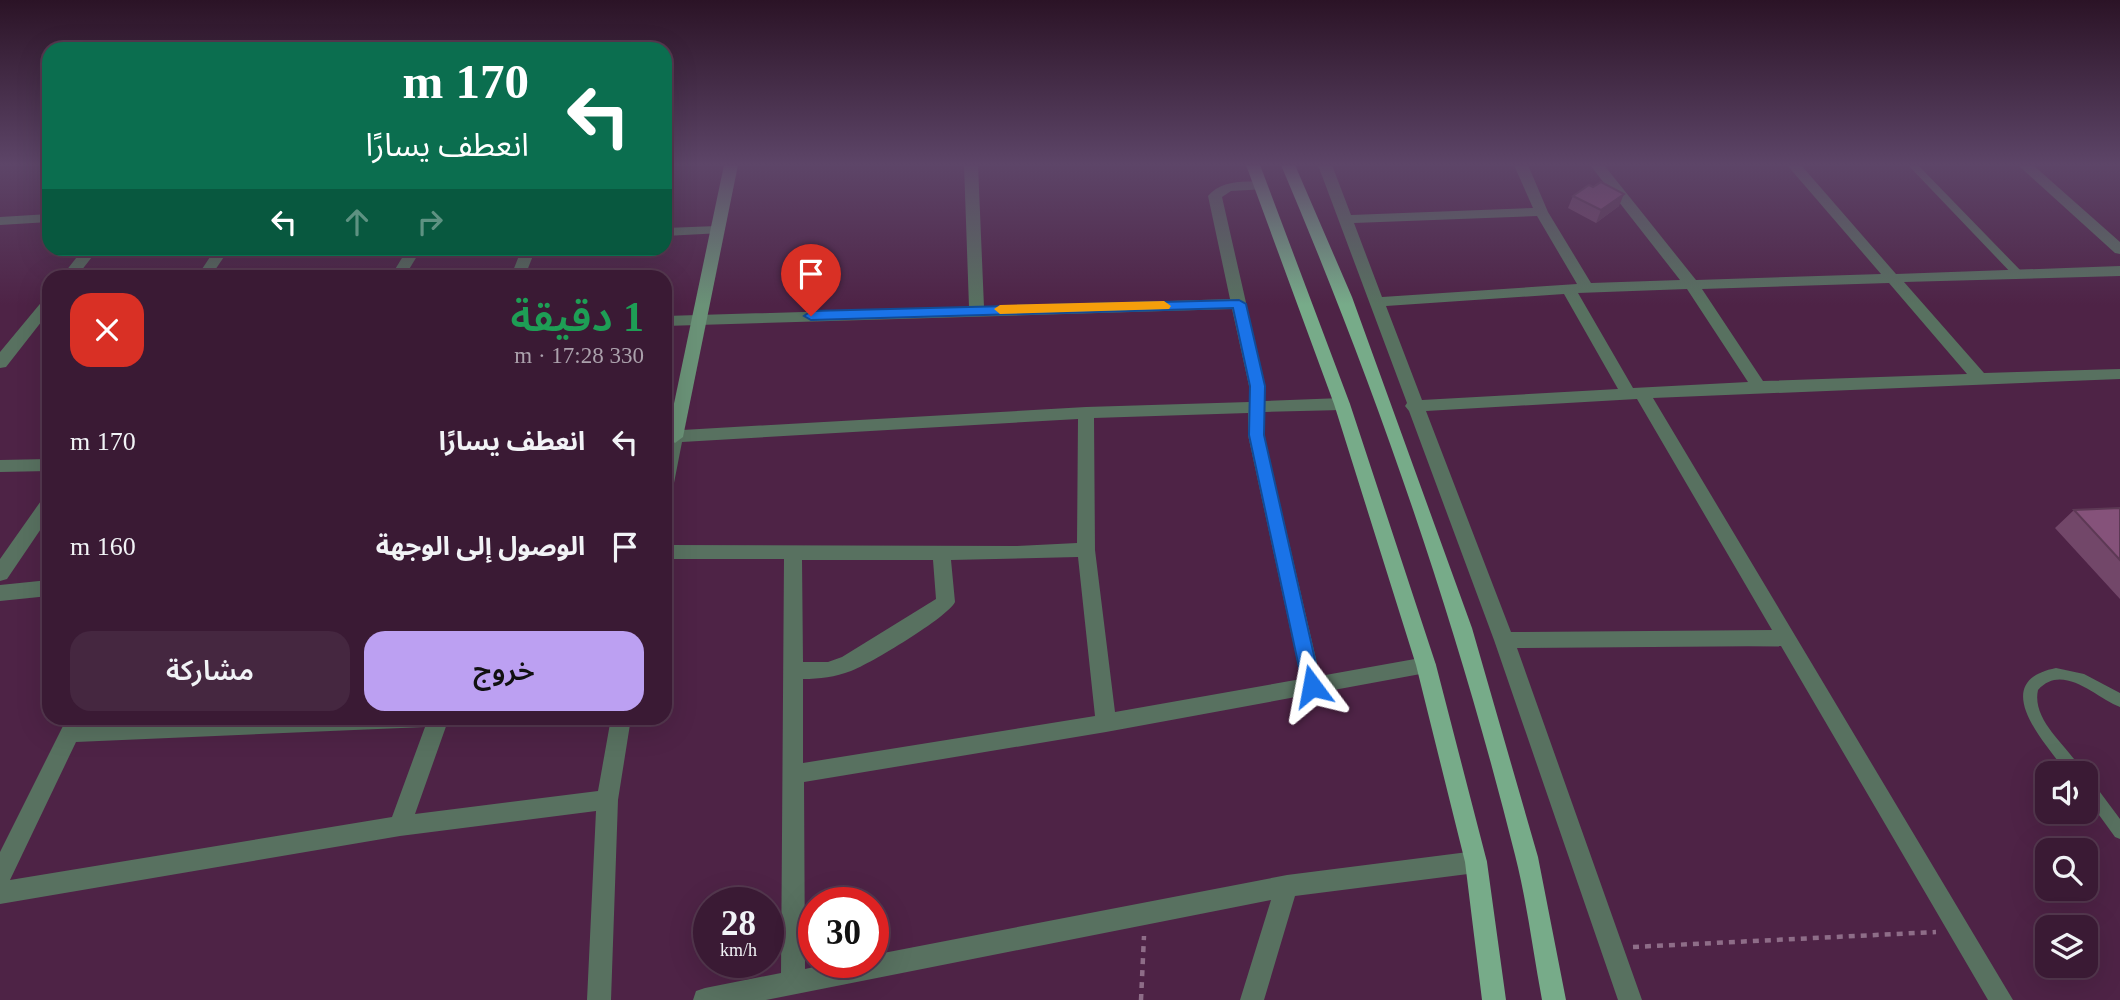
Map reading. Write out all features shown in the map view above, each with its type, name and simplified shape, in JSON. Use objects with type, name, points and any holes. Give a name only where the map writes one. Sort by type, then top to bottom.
[{"type":"main road","points":[[1271,212],[1342,404],[1426,665],[1476,862],[1494,1000]]},
{"type":"main road","points":[[1308,212],[1345,297],[1462,628],[1527,858],[1554,1000]]},
{"type":"street","points":[[672,429],[700,320],[721,212]]},
{"type":"street","points":[[973,212],[977,310]]},
{"type":"street","points":[[1218,212],[1257,386],[1256,435],[1312,686]]},
{"type":"street","points":[[1342,212],[1413,405],[1504,640],[1630,1000]]},
{"type":"street","points":[[1345,219],[1541,212],[1587,288]]},
{"type":"street","points":[[1634,212],[1691,284],[1759,387]]},
{"type":"street","points":[[1835,212],[1981,380]]},
{"type":"street","points":[[2077,212],[2120,250]]},
{"type":"street","points":[[0,221],[42,218]]},
{"type":"street","points":[[672,232],[717,230]]},
{"type":"street","points":[[74,270],[85,256]]},
{"type":"street","points":[[1375,302],[1587,288],[2120,271]]},
{"type":"street","points":[[1568,289],[1784,638],[2001,1000]]},
{"type":"street","points":[[672,321],[1239,304]]},
{"type":"street","points":[[0,363],[42,311]]},
{"type":"street","points":[[1413,405],[1759,387],[2120,374]]},
{"type":"street","points":[[672,437],[1086,413],[1342,404]]},
{"type":"street","points":[[1086,413],[1086,550],[1106,723]]},
{"type":"street","points":[[0,466],[42,465]]},
{"type":"street","points":[[0,574],[42,513]]},
{"type":"street","points":[[672,552],[941,553],[1086,550]]},
{"type":"street","points":[[793,552],[793,982]]},
{"type":"street","points":[[793,671],[828,670],[848,664],[936,611],[946,602],[941,553]]},
{"type":"street","points":[[0,593],[42,590]]},
{"type":"street","points":[[1504,640],[1784,638]]},
{"type":"street","points":[[793,774],[1106,723],[1426,665]]},
{"type":"street","points":[[0,876],[73,725]]},
{"type":"street","points":[[400,826],[436,725]]},
{"type":"street","points":[[599,1000],[607,800],[620,725]]},
{"type":"street","points":[[0,893],[400,826],[607,800]]},
{"type":"street","points":[[705,1000],[1287,886],[1476,862]]},
{"type":"street","points":[[1252,1000],[1287,886]]},
{"type":"lane","points":[[1958,212],[2019,275]]},
{"type":"lane","points":[[2068,761],[2033,712],[2029,698],[2032,686],[2040,678],[2072,676],[2091,683],[2120,701]]},
{"type":"lane","points":[[2098,802],[2120,832]]},
{"type":"path","points":[[1141,1000],[1144,916]]},
{"type":"path","points":[[1614,948],[1959,931]]},
{"type":"building","points":[[2120,508],[2120,560],[2074,510]]},
{"type":"slow traffic","points":[[1000,309],[1164,306]]},
{"type":"route","points":[[811,316],[1239,304],[1257,386],[1256,435],[1312,686]]}]
